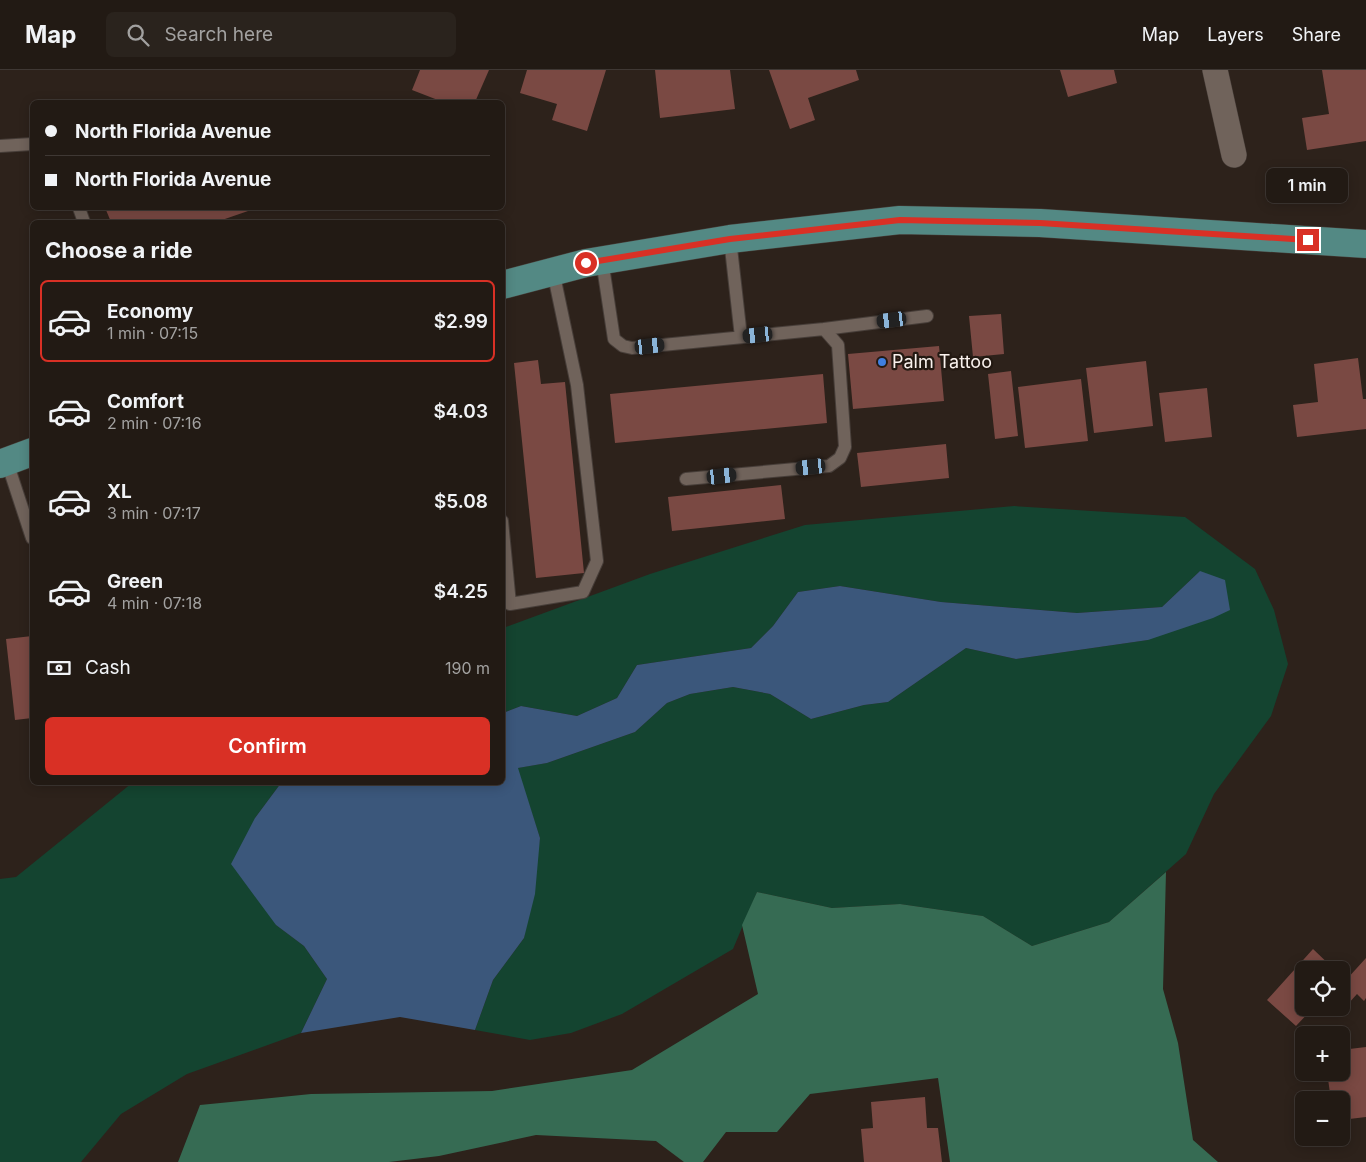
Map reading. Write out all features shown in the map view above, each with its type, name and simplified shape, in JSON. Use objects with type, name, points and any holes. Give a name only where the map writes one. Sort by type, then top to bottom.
[{"type":"main road","points":[[505,284],[602,260],[730,239],[900,220],[1040,223],[1366,244]]},
{"type":"main road","points":[[3,463],[30,453]]},
{"type":"street","points":[[1215,70],[1234,155]]},
{"type":"lane","points":[[0,146],[30,144]]},
{"type":"lane","points":[[730,239],[741,337]]},
{"type":"lane","points":[[602,260],[614,339],[623,346],[632,348],[927,316]]},
{"type":"lane","points":[[505,552],[510,604],[583,592],[597,561],[577,385],[553,272]]},
{"type":"lane","points":[[686,479],[829,466],[840,458],[844,446],[838,345],[824,328]]},
{"type":"lane","points":[[3,463],[30,533]]},
{"type":"green space","points":[[1014,506],[1185,517],[1255,569],[1274,610],[1288,664],[1271,716],[1214,794],[1186,854],[1109,922],[1032,946],[983,916],[900,904],[832,908],[757,892],[733,949],[622,1014],[571,1033],[530,1040],[475,1030],[493,980],[524,938],[540,838],[517,768],[547,763],[635,732],[667,703],[690,694],[733,687],[770,694],[811,719],[864,705],[888,702],[966,648],[1016,659],[1148,640],[1200,571],[1162,607],[1077,613],[941,602],[840,586],[798,592],[773,626],[751,648],[637,665],[617,698],[577,716],[521,706],[505,712],[505,627],[650,574],[805,525]]},
{"type":"green space","points":[[130,785],[280,785],[255,818],[276,925],[304,946],[327,979],[301,1033],[187,1074],[121,1114],[81,1162],[0,1162],[0,879],[16,877]]},
{"type":"green space","points":[[1166,872],[1163,989],[1178,1043],[1193,1140],[1218,1162],[950,1162],[938,1078],[810,1094],[777,1132],[726,1132],[703,1162],[684,1162],[656,1141],[536,1135],[439,1156],[389,1162],[178,1162],[200,1105],[311,1094],[492,1091],[632,1070],[758,994],[742,925],[757,892],[832,908],[900,904],[983,916],[1032,946],[1109,922]]},
{"type":"water","points":[[1200,571],[1225,580],[1230,610],[1213,618],[1148,640],[1016,659],[966,648],[888,702],[864,705],[811,719],[770,694],[733,687],[690,694],[667,703],[635,732],[547,763],[518,768],[540,838],[535,894],[524,938],[493,980],[475,1030],[400,1017],[301,1033],[327,979],[304,946],[276,925],[231,864],[255,818],[280,785],[505,785],[505,712],[521,706],[577,716],[617,698],[637,665],[751,648],[773,626],[798,592],[840,586],[941,602],[1077,613],[1162,607]]},
{"type":"building","points":[[420,70],[489,70],[476,100],[438,100],[412,90]]},
{"type":"building","points":[[527,70],[606,70],[587,131],[552,120],[557,104],[520,93]]},
{"type":"building","points":[[655,70],[730,70],[735,109],[660,118]]},
{"type":"building","points":[[769,70],[856,70],[859,80],[808,98],[815,120],[790,129]]},
{"type":"building","points":[[1060,70],[1114,70],[1117,83],[1068,97]]},
{"type":"building","points":[[1322,70],[1366,70],[1366,141],[1307,150],[1302,118],[1329,114]]},
{"type":"building","points":[[106,210],[251,210],[222,220],[110,220]]},
{"type":"building","points":[[1001,314],[1004,354],[973,357],[969,316]]},
{"type":"building","points":[[939,346],[944,401],[853,409],[848,354]]},
{"type":"building","points":[[1358,358],[1363,399],[1366,399],[1366,429],[1297,437],[1293,405],[1318,402],[1314,364]]},
{"type":"building","points":[[538,360],[541,384],[565,382],[584,573],[536,578],[514,363]]},
{"type":"building","points":[[1146,361],[1153,426],[1094,433],[1086,368]]},
{"type":"building","points":[[1011,371],[1018,436],[995,439],[988,374]]},
{"type":"building","points":[[823,374],[827,423],[615,443],[610,394]]},
{"type":"building","points":[[1081,379],[1088,441],[1025,448],[1018,387]]},
{"type":"building","points":[[1207,388],[1212,437],[1165,442],[1159,393]]},
{"type":"building","points":[[946,444],[949,478],[861,487],[857,453]]},
{"type":"building","points":[[781,485],[785,519],[672,531],[668,497]]},
{"type":"building","points":[[30,636],[30,718],[15,720],[6,639]]},
{"type":"building","points":[[1313,949],[1326,961],[1302,961]]},
{"type":"building","points":[[1366,958],[1366,998],[1364,1001],[1357,994],[1350,1002],[1350,976]]},
{"type":"building","points":[[1295,969],[1295,1016],[1305,1016],[1296,1026],[1267,1000]]},
{"type":"building","points":[[1366,1047],[1366,1117],[1350,1119],[1350,1091],[1330,1091],[1328,1081],[1350,1081],[1350,1049]]},
{"type":"building","points":[[925,1097],[927,1128],[938,1128],[942,1162],[864,1162],[861,1129],[873,1128],[871,1102]]},
{"type":"place","name":"Palm Tattoo","points":[[882,362]]},
{"type":"route","points":[[586,263],[730,239],[900,220],[1040,223],[1308,240]]}]
